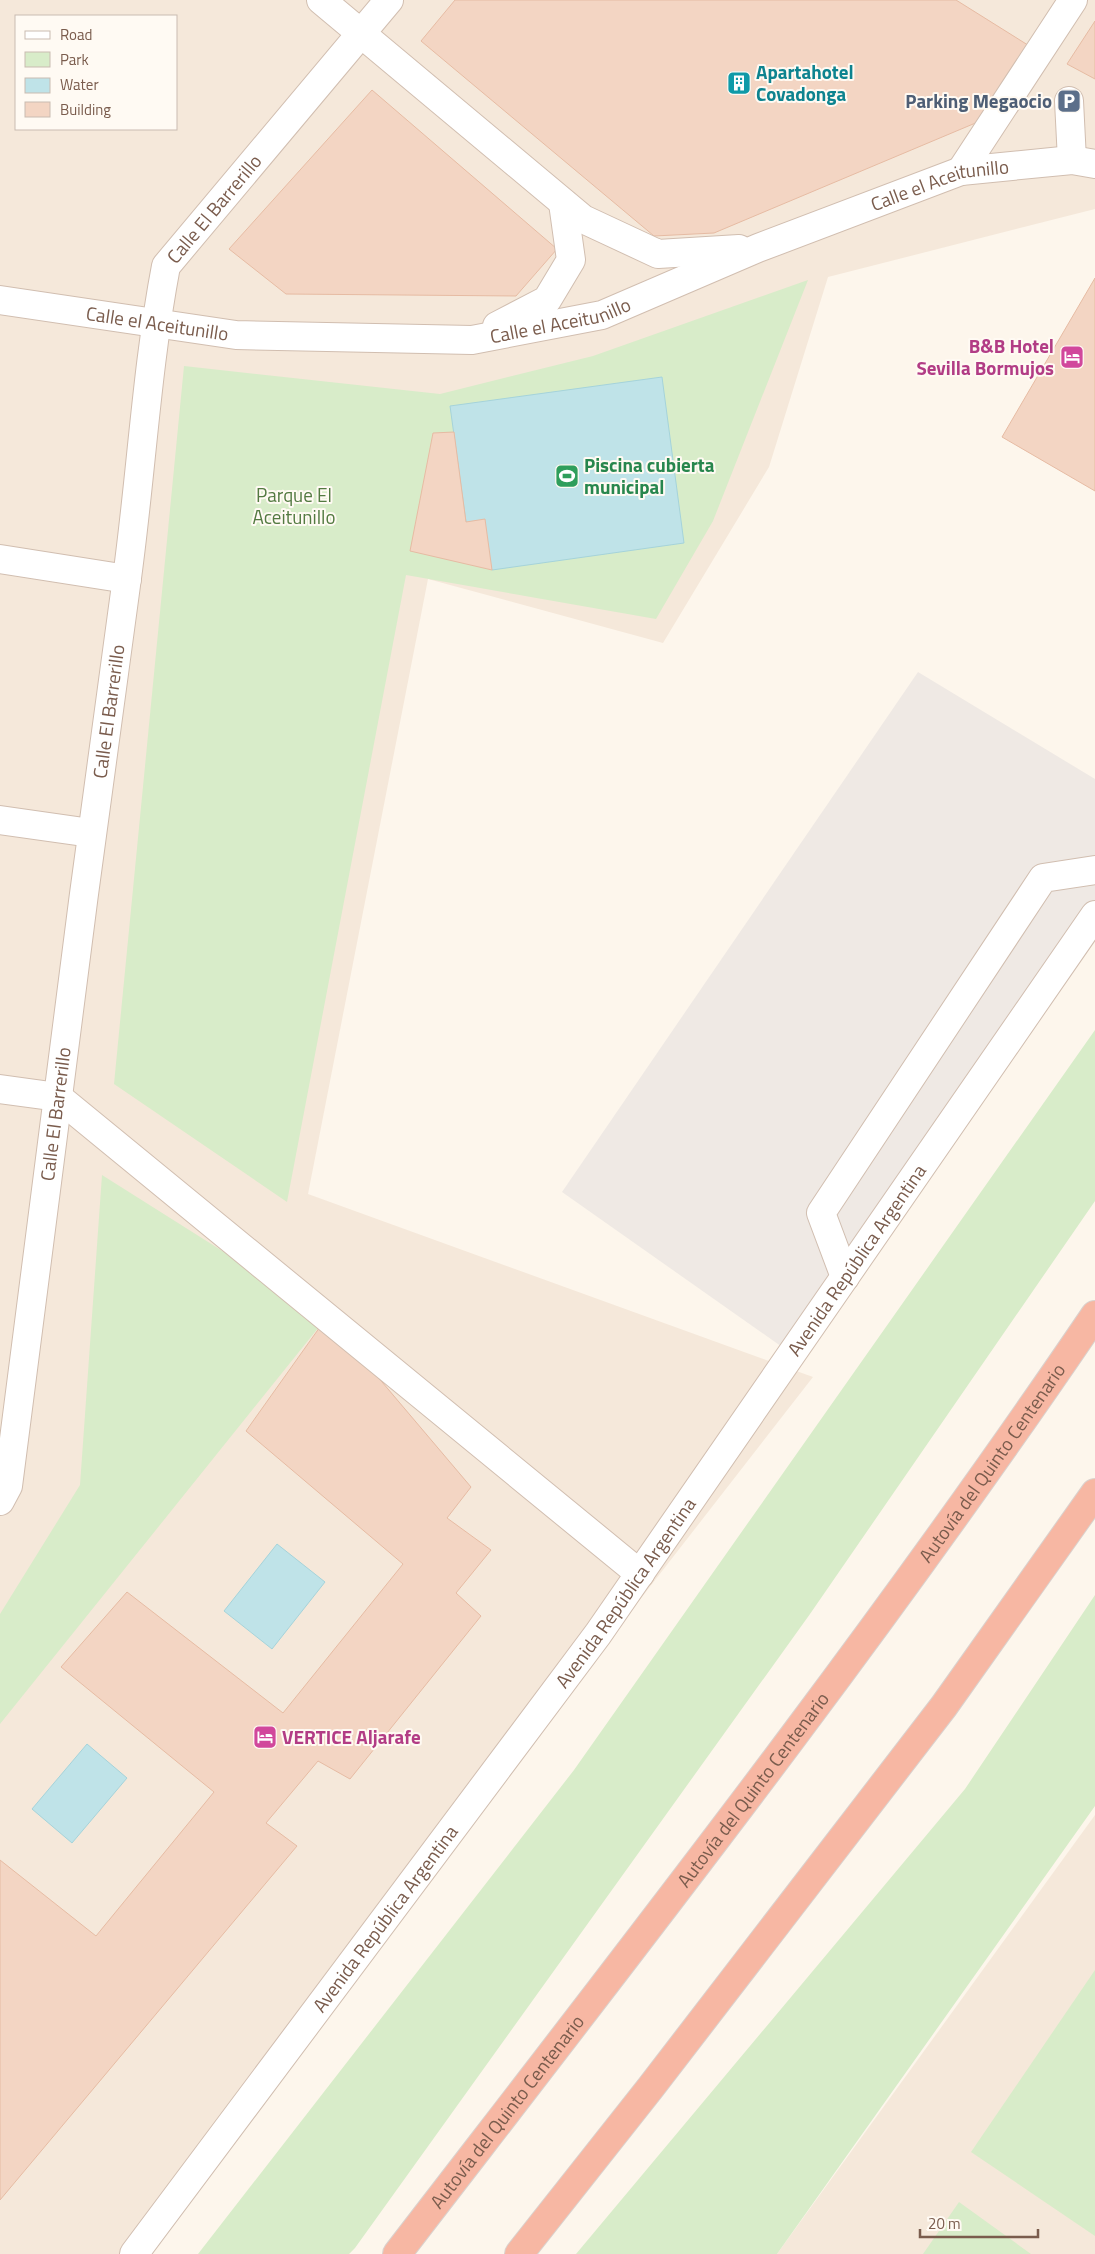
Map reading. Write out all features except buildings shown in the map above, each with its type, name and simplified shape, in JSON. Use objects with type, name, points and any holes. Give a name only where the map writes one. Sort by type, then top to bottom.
[{"type":"highway","name":"Autovía del Quinto Centenario","points":[[397,2254],[829,1691],[1095,1315]]},
{"type":"highway","points":[[519,2254],[944,1706],[1095,1494]]},
{"type":"street","points":[[321,0],[583,219],[658,254],[758,248]]},
{"type":"street","name":"Calle El Barrerillo","points":[[0,1501],[8,1486],[92,833],[127,579],[156,322],[166,266],[389,0]]},
{"type":"street","points":[[960,171],[1073,0]]},
{"type":"street","points":[[1069,101],[1084,162]]},
{"type":"street","name":"Calle el Aceitunillo","points":[[0,300],[236,335],[472,340],[602,315],[758,248],[960,171],[1084,162]]},
{"type":"street","points":[[472,340],[547,300],[571,260],[563,202]]},
{"type":"street","points":[[0,559],[127,579]]},
{"type":"street","points":[[0,820],[92,833]]},
{"type":"street","points":[[845,1277],[822,1213],[1043,878],[1095,870]]},
{"type":"street","name":"Avenida República Argentina","points":[[134,2254],[598,1634],[1095,916]]},
{"type":"street","points":[[0,1089],[58,1097],[640,1574]]},
{"type":"shaded area","points":[[0,0],[1095,0],[1095,209],[828,277],[769,467],[663,643],[428,579],[308,1194],[813,1377],[131,2254],[0,2254]]},
{"type":"shaded area","points":[[918,672],[1095,779],[1095,915],[792,1354],[562,1192]]},
{"type":"shaded area","points":[[1095,1815],[1095,2254],[777,2254]]},
{"type":"green space","name":"Parque El Aceitunillo","points":[[808,280],[713,521],[656,619],[406,575],[287,1202],[114,1084],[184,366],[440,394],[593,356]]},
{"type":"green space","points":[[1095,1030],[1095,1201],[810,1614],[355,2248],[349,2254],[198,2254],[574,1770]]},
{"type":"green space","points":[[102,1175],[327,1317],[0,1724],[0,1614],[80,1485]]},
{"type":"green space","points":[[1095,1595],[1095,1806],[777,2254],[576,2254],[965,1789]]},
{"type":"green space","points":[[1095,1970],[1095,2236],[971,2152]]},
{"type":"green space","points":[[959,2202],[1031,2254],[923,2254]]},
{"type":"water","name":"Piscina cubierta municipal","points":[[662,377],[684,543],[492,570],[466,522],[450,406]]},
{"type":"water","points":[[277,1544],[325,1582],[272,1649],[224,1611]]},
{"type":"water","points":[[87,1744],[127,1778],[72,1843],[32,1809]]},
{"type":"place","name":"Apartahotel Covadonga","points":[[739,83]]},
{"type":"place","name":"Parking Megaocio","points":[[1069,101]]},
{"type":"place","name":"B&B Hotel Sevilla Bormujos","points":[[1072,357]]},
{"type":"place","name":"Piscina cubierta municipal","points":[[567,476]]},
{"type":"place","name":"VERTICE Aljarafe","points":[[265,1737]]}]
